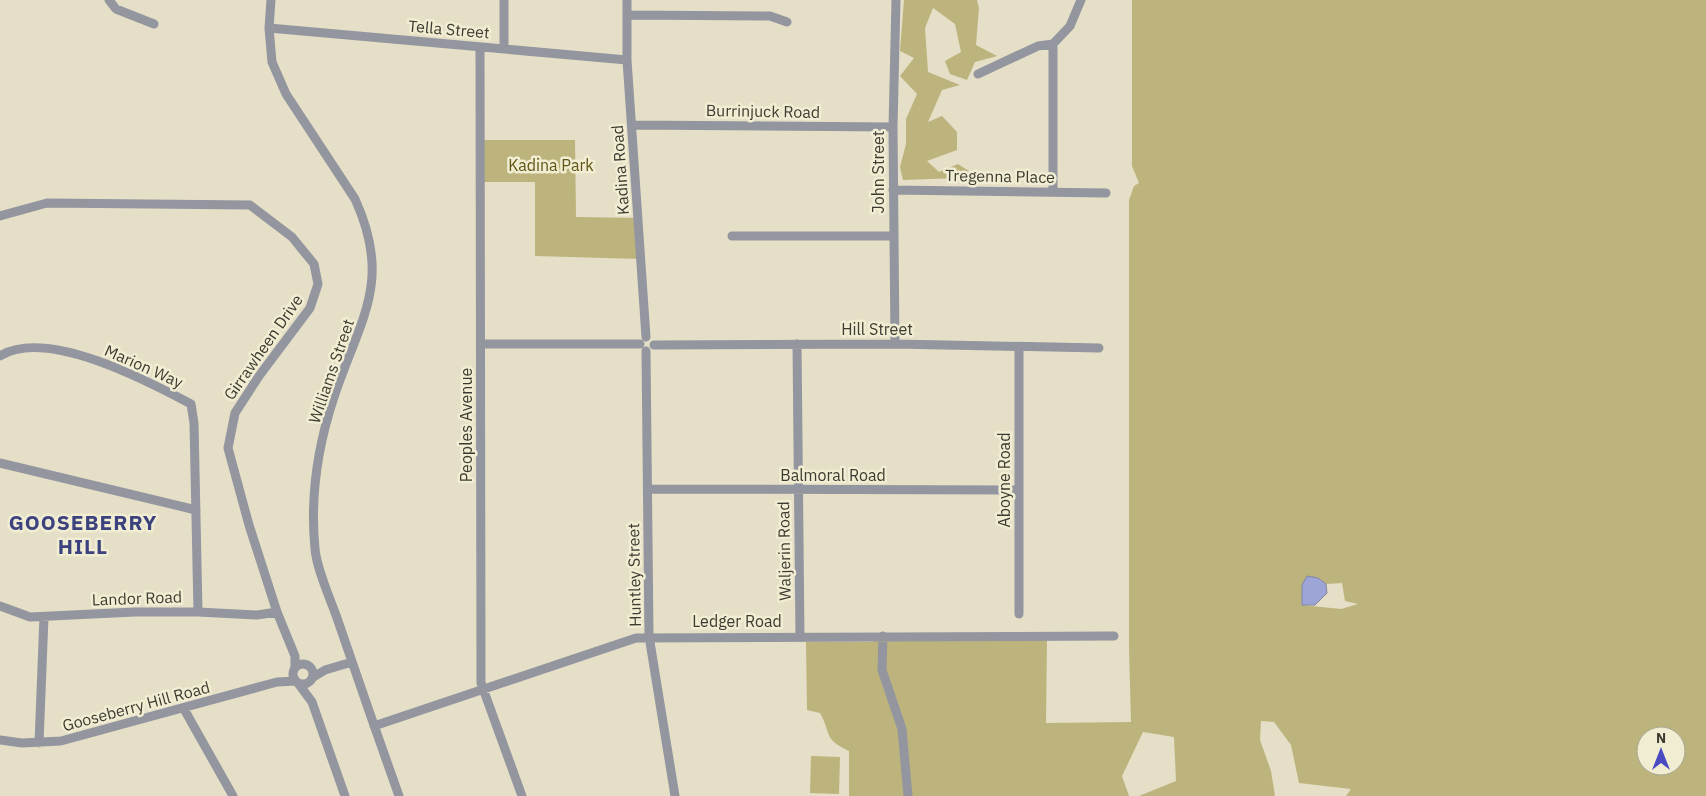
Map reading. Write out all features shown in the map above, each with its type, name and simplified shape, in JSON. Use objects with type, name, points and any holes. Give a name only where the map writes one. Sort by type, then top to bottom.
[{"type":"street","points":[[109,0],[116,9],[154,24]]},
{"type":"street","name":"Williams Street","points":[[271,0],[269,28],[272,62],[275,70],[286,94],[355,199],[363,217],[372,253],[373,272],[368,310],[334,396],[319,455],[315,485],[315,551],[399,796]]},
{"type":"street","points":[[504,0],[504,49]]},
{"type":"street","name":"Kadina Road","points":[[627,0],[627,60],[643,340]]},
{"type":"street","name":"John Street","points":[[894,344],[892,128],[896,0]]},
{"type":"street","points":[[978,74],[1038,46],[1053,44],[1070,26],[1081,0]]},
{"type":"street","points":[[627,15],[770,16],[787,22]]},
{"type":"street","name":"Tella Street","points":[[269,28],[627,60]]},
{"type":"street","points":[[1053,44],[1053,192]]},
{"type":"street","name":"Peoples Avenue","points":[[480,48],[481,674],[483,688],[522,796]]},
{"type":"street","name":"Burrinjuck Road","points":[[632,125],[892,128]]},
{"type":"street","name":"Tregenna Place","points":[[893,190],[1106,193]]},
{"type":"street","name":"Girrawheen Drive","points":[[0,216],[47,203],[250,205],[292,238],[314,264],[318,284],[310,308],[259,376],[235,413],[228,448],[249,525],[277,612],[301,667]]},
{"type":"street","points":[[732,236],[894,236]]},
{"type":"street","points":[[481,344],[652,339],[654,345],[652,350],[646,351],[642,349],[643,340]]},
{"type":"street","name":"Waljerin Road","points":[[797,344],[800,636]]},
{"type":"street","name":"Hill Street","points":[[654,345],[894,344],[1099,348]]},
{"type":"street","name":"Aboyne Road","points":[[1019,346],[1019,614]]},
{"type":"street","name":"Marion Way","points":[[0,356],[26,347],[102,361],[160,387],[191,404],[194,423],[198,612]]},
{"type":"street","name":"Huntley Street","points":[[646,351],[649,636],[675,796]]},
{"type":"street","points":[[0,463],[196,510]]},
{"type":"street","name":"Balmoral Road","points":[[648,489],[1019,490]]},
{"type":"street","name":"Landor Road","points":[[0,606],[30,617],[198,612],[256,615],[277,612]]},
{"type":"street","points":[[39,743],[44,617]]},
{"type":"street","name":"Ledger Road","points":[[374,726],[483,688],[636,638],[649,636],[1114,636]]},
{"type":"street","points":[[883,636],[882,670],[902,729],[908,796]]},
{"type":"street","points":[[311,680],[324,670],[352,662]]},
{"type":"street","points":[[312,702],[293,674],[301,667],[324,670]]},
{"type":"street","points":[[301,667],[313,674],[311,680],[312,702],[345,796]]},
{"type":"street","name":"Gooseberry Hill Road","points":[[0,740],[39,743],[61,742],[277,682],[301,667]]},
{"type":"street","name":"Gooseberry Hill Road","points":[[277,682],[311,680]]},
{"type":"street","points":[[184,709],[233,796]]},
{"type":"green space","points":[[904,0],[977,0],[979,8],[976,45],[997,56],[975,62],[967,80],[950,74],[945,61],[961,52],[955,24],[933,8],[925,28],[928,72],[960,85],[942,90],[928,122],[942,116],[957,132],[957,150],[927,161],[939,172],[958,164],[969,171],[959,178],[903,180],[900,167],[906,144],[906,119],[917,94],[900,76],[914,58],[900,51]]},
{"type":"green space","points":[[1132,0],[1706,0],[1706,796],[1346,796],[1351,789],[1299,783],[1291,745],[1274,722],[1261,721],[1260,740],[1271,771],[1275,796],[1139,796],[1176,781],[1174,737],[1143,732],[1122,776],[1129,796],[849,796],[849,751],[831,739],[820,713],[807,710],[806,642],[873,642],[872,636],[1047,636],[1046,723],[1131,722],[1129,648],[1129,200],[1134,186],[1139,183],[1132,166]],"holes":[[[1318,578],[1326,584],[1342,583],[1345,601],[1358,604],[1341,609],[1302,605]]]},
{"type":"green space","name":"Kadina Park","points":[[480,140],[575,140],[576,217],[639,218],[642,259],[535,256],[535,182],[480,182]]},
{"type":"green space","points":[[811,756],[840,757],[839,794],[810,793]]},
{"type":"water","points":[[1307,576],[1318,578],[1326,584],[1327,593],[1315,605],[1302,605],[1302,585]]},
{"type":"district","name":"GOOSEBERRY HILL","points":[[83,535]]}]
